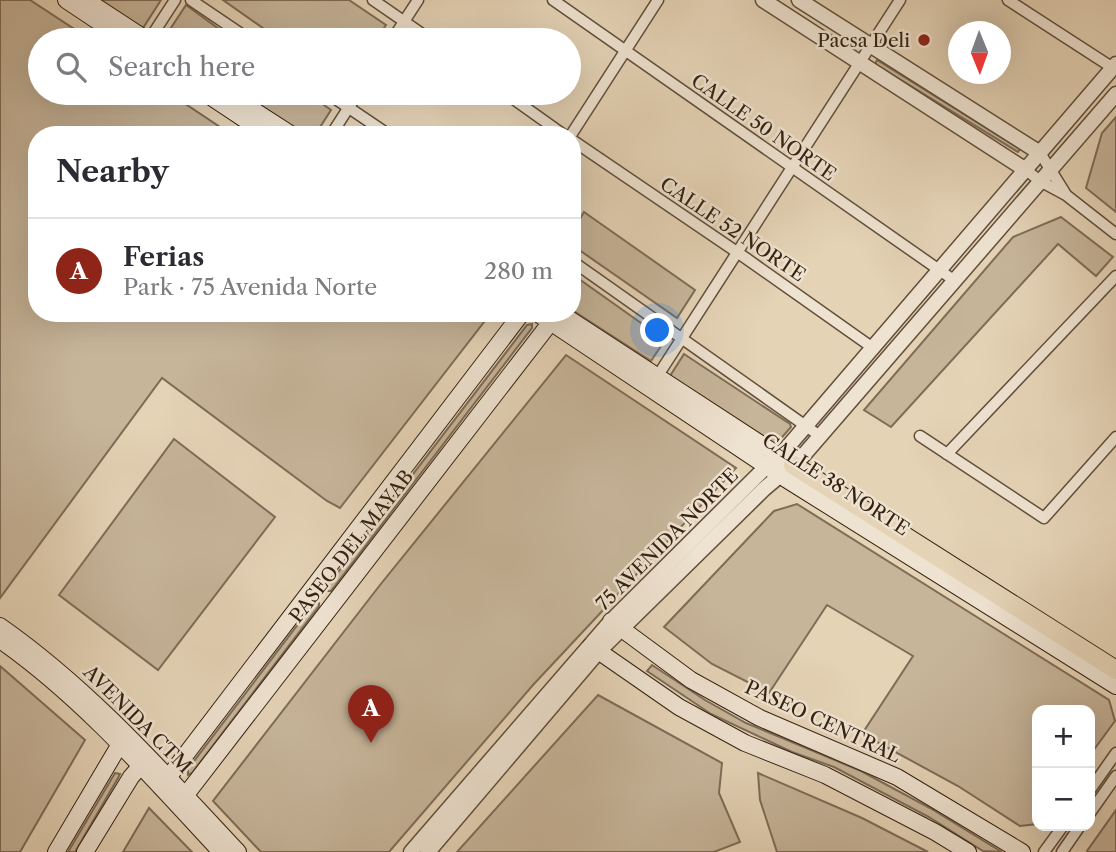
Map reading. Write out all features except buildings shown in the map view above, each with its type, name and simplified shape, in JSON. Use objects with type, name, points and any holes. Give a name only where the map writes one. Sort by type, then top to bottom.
[{"type":"main road","points":[[66,0],[108,28]]},
{"type":"main road","points":[[86,0],[129,28]]},
{"type":"main road","points":[[223,105],[254,126]]},
{"type":"main road","points":[[246,105],[278,126]]},
{"type":"main road","name":"PASEO DEL MAYAB","points":[[165,782],[515,322]]},
{"type":"main road","name":"PASEO DEL MAYAB","points":[[182,801],[547,322]]},
{"type":"main road","name":"CALLE 38 NORTE","points":[[563,322],[1116,686]]},
{"type":"main road","name":"CALLE 38 NORTE","points":[[780,466],[1116,670]]},
{"type":"main road","name":"PASEO CENTRAL","points":[[616,625],[691,680],[760,718],[897,778],[1022,852]]},
{"type":"main road","name":"AVENIDA CTM","points":[[0,626],[63,674],[182,801],[221,852]]},
{"type":"main road","name":"AVENIDA CTM","points":[[0,640],[122,740]]},
{"type":"main road","points":[[595,648],[679,707],[745,743],[825,775],[968,852]]},
{"type":"main road","points":[[55,852],[122,740]]},
{"type":"main road","points":[[85,852],[131,777],[144,762]]},
{"type":"main road","name":"AVENIDA CTM","points":[[182,801],[238,852]]},
{"type":"street","points":[[156,28],[175,0]]},
{"type":"street","points":[[191,0],[232,28]]},
{"type":"street","points":[[373,0],[414,28]]},
{"type":"street","points":[[399,28],[418,0]]},
{"type":"street","name":"CALLE 50 NORTE","points":[[553,0],[955,281]]},
{"type":"street","points":[[577,126],[658,0]]},
{"type":"street","points":[[763,0],[1040,181],[1066,195],[1116,234]]},
{"type":"street","points":[[799,0],[1040,153],[1066,195]]},
{"type":"street","points":[[654,382],[900,0]]},
{"type":"street","points":[[1008,0],[1114,66]]},
{"type":"street","name":"75 AVENIDA NORTE","points":[[411,852],[616,625],[764,489],[806,426],[1114,66]]},
{"type":"street","name":"75 AVENIDA NORTE","points":[[780,466],[820,436],[1116,94]]},
{"type":"street","points":[[345,105],[376,126]]},
{"type":"street","points":[[522,105],[551,126]]},
{"type":"street","points":[[336,126],[348,107]]},
{"type":"street","name":"CALLE 52 NORTE","points":[[581,146],[873,348]]},
{"type":"street","points":[[581,267],[820,436]]},
{"type":"street","points":[[947,454],[1116,276]]},
{"type":"street","points":[[920,436],[1044,518],[1116,438]]},
{"type":"street","name":"75 AVENIDA NORTE","points":[[428,852],[595,648]]},
{"type":"street","points":[[1095,782],[1116,753]]},
{"type":"street","points":[[1095,806],[1116,776]]},
{"type":"street","points":[[1044,852],[1059,831]]},
{"type":"street","points":[[1062,852],[1077,831]]},
{"type":"shaded area","points":[[0,0],[30,0],[73,28],[28,28],[28,105],[187,105],[218,126],[28,126],[28,322],[484,322],[340,508],[162,378],[0,598]]},
{"type":"shaded area","points":[[100,0],[161,0],[143,28]]},
{"type":"shaded area","points":[[223,0],[349,0],[386,25],[384,28],[263,28]]},
{"type":"shaded area","points":[[186,5],[218,28],[171,28]]},
{"type":"shaded area","points":[[877,60],[1020,149],[1018,152],[875,64]]},
{"type":"shaded area","points":[[258,105],[324,105],[331,110],[321,126],[290,126]]},
{"type":"shaded area","points":[[1116,117],[1116,212],[1086,188],[1102,133]]},
{"type":"shaded area","points":[[584,212],[695,290],[677,318],[581,251],[581,217]]},
{"type":"shaded area","points":[[1061,217],[1113,257],[1096,276],[1058,244],[891,427],[864,410],[1013,237]]},
{"type":"shaded area","points":[[581,280],[665,340],[651,361],[581,316]]},
{"type":"shaded area","points":[[532,324],[532,328],[331,591],[328,591],[326,588],[527,325]]},
{"type":"shaded area","points":[[684,354],[791,427],[777,443],[773,443],[670,376]]},
{"type":"shaded area","points":[[566,355],[736,468],[533,685],[389,852],[261,852],[213,801],[380,585]]},
{"type":"shaded area","points":[[174,439],[275,517],[158,670],[59,595]]},
{"type":"shaded area","points":[[797,504],[1109,700],[1115,721],[1095,748],[1095,705],[1032,705],[1032,825],[1020,826],[958,786],[862,734],[913,656],[827,605],[769,693],[712,664],[664,627],[774,511]]},
{"type":"shaded area","points":[[315,602],[319,603],[319,606],[188,775],[188,769]]},
{"type":"shaded area","points":[[652,665],[746,723],[861,771],[930,808],[1002,852],[983,851],[929,817],[834,767],[792,752],[711,714],[647,671]]},
{"type":"shaded area","points":[[0,666],[85,740],[20,852],[0,852]]},
{"type":"shaded area","points":[[598,695],[722,763],[719,793],[740,842],[714,852],[457,852]]},
{"type":"shaded area","points":[[115,773],[120,774],[75,852],[68,852]]},
{"type":"shaded area","points":[[758,773],[862,818],[928,852],[777,852],[760,800]]},
{"type":"shaded area","points":[[149,808],[192,852],[123,852]]},
{"type":"shaded area","points":[[1116,810],[1116,852],[1088,852],[1087,851]]},
{"type":"place","name":"Pacsa Deli","points":[[924,40]]},
{"type":"place","name":"Ferias","points":[[371,743]]}]
